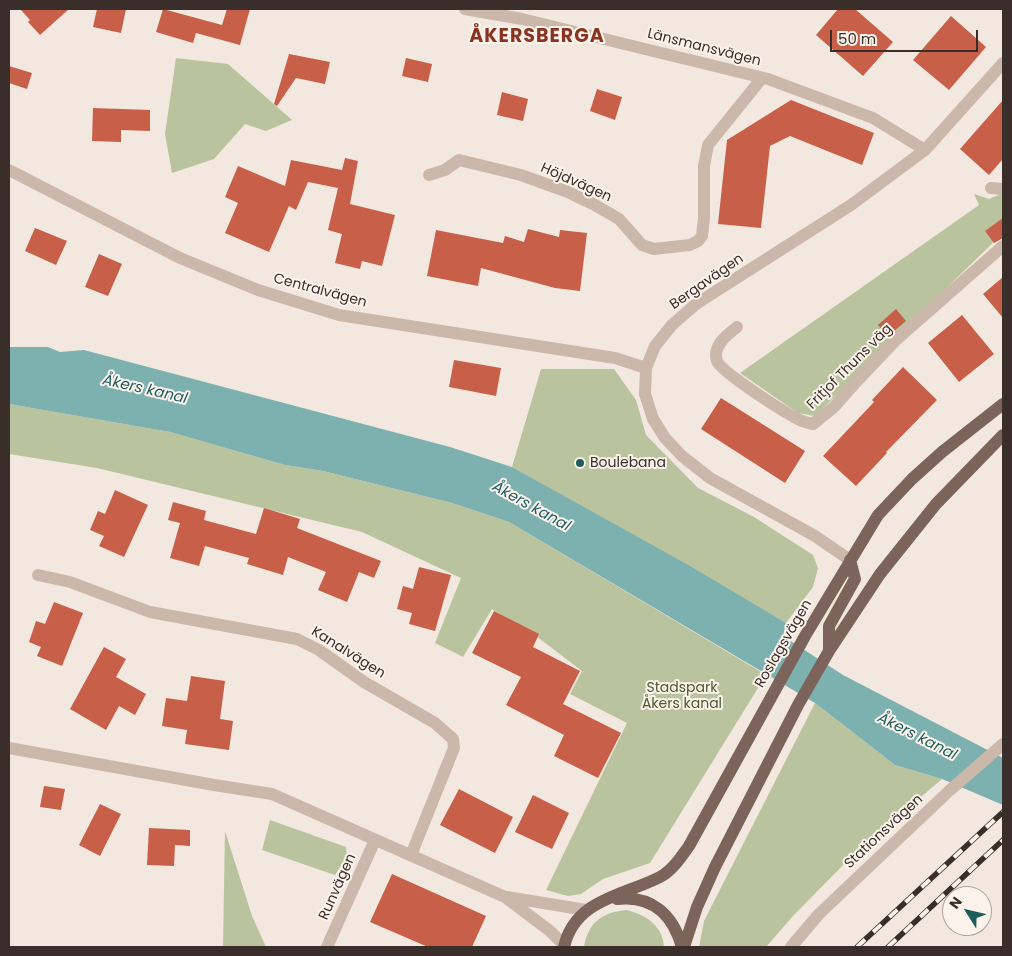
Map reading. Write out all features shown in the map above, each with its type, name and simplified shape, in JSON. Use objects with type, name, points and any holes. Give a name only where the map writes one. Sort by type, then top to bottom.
[{"type":"main road","name":"Roslagsvägen","points":[[564,946],[572,927],[586,910],[604,900],[662,876],[677,862],[689,846],[805,636],[878,516],[912,479],[942,452],[1003,404]]},
{"type":"main road","name":"Roslagsvägen","points":[[683,947],[697,907],[715,867],[798,705],[829,651],[880,574],[936,504],[1003,435]]},
{"type":"main road","points":[[829,651],[829,626],[855,579],[850,560]]},
{"type":"main road","name":"Roslagsvägen","points":[[604,900],[630,897],[650,903],[666,915],[677,930],[683,947]]},
{"type":"street","name":"Länsmansvägen","points":[[464,9],[522,19],[762,78],[873,118],[924,150]]},
{"type":"street","name":"Bergavägen","points":[[850,560],[815,536],[710,478],[682,456],[665,438],[653,419],[645,394],[646,368],[655,346],[672,324],[696,304],[851,205],[924,150],[1003,63]]},
{"type":"street","name":"Höjdvägen","points":[[429,175],[445,170],[459,160],[521,175],[568,192],[595,205],[618,219],[642,245],[654,249],[690,245],[698,241],[702,236],[704,166],[708,144],[762,78]]},
{"type":"street","name":"Centralvägen","points":[[9,170],[180,258],[258,290],[339,314],[615,358],[646,368]]},
{"type":"street","name":"Fritjof Thuns väg","points":[[737,327],[724,337],[716,352],[717,362],[726,372],[749,388],[802,421],[813,424],[834,407],[896,340],[1003,246]]},
{"type":"street","name":"Kanalvägen","points":[[38,576],[70,582],[150,612],[297,639],[319,650],[364,682],[435,722],[453,739],[454,748],[411,855]]},
{"type":"street","name":"Stationsvägen","points":[[791,947],[819,914],[949,791],[1003,744]]},
{"type":"street","points":[[9,748],[272,794],[505,897],[550,931],[564,946]]},
{"type":"street","name":"Runvägen","points":[[327,947],[375,840]]},
{"type":"street","points":[[505,897],[586,910]]},
{"type":"green space","points":[[176,58],[228,64],[292,120],[266,131],[245,124],[214,159],[172,173],[165,134]]},
{"type":"green space","points":[[974,194],[989,199],[1001,194],[1003,195],[1003,233],[815,416],[798,413],[740,373],[979,205]]},
{"type":"green space","points":[[541,369],[614,369],[636,400],[646,435],[698,488],[754,517],[813,555],[818,568],[813,587],[786,623],[512,467]]},
{"type":"green space","name":"Stadspark Åkers kanal","points":[[9,404],[170,432],[285,465],[323,471],[452,503],[509,522],[766,675],[650,863],[603,879],[581,894],[568,896],[546,890],[627,723],[570,694],[582,671],[540,639],[492,609],[463,657],[435,643],[461,578],[362,532],[97,468],[9,454]]},
{"type":"green space","points":[[815,703],[895,765],[942,779],[853,855],[793,916],[766,947],[699,947],[704,921]]},
{"type":"green space","points":[[270,820],[346,847],[347,856],[335,875],[262,850]]},
{"type":"green space","points":[[225,831],[252,916],[266,947],[223,947]]},
{"type":"green space","points":[[627,910],[647,918],[657,927],[664,947],[584,947],[589,931],[598,920],[611,913]]},
{"type":"water","name":"Åkers kanal","points":[[9,347],[48,347],[60,352],[84,350],[450,447],[512,467],[690,566],[786,623],[783,636],[843,675],[1003,758],[1003,805],[942,779],[895,765],[815,703],[509,522],[452,503],[323,471],[285,465],[170,432],[9,404]]},
{"type":"building","points":[[20,9],[69,9],[40,35],[28,22],[30,20]]},
{"type":"building","points":[[97,9],[126,9],[121,33],[93,27]]},
{"type":"building","points":[[163,9],[222,25],[227,9],[250,9],[240,45],[196,33],[193,43],[156,32]]},
{"type":"building","points":[[838,9],[855,9],[893,42],[863,76],[816,35]]},
{"type":"building","points":[[951,16],[986,47],[949,90],[913,60]]},
{"type":"building","points":[[289,54],[330,62],[325,84],[296,78],[277,106],[274,104]]},
{"type":"building","points":[[406,58],[432,64],[428,82],[402,76]]},
{"type":"building","points":[[9,66],[32,73],[27,89],[9,83]]},
{"type":"building","points":[[597,89],[622,97],[615,120],[590,111]]},
{"type":"building","points":[[502,92],[528,99],[523,121],[497,115]]},
{"type":"building","points":[[791,100],[874,133],[862,165],[790,136],[770,146],[761,228],[718,224],[727,140]]},
{"type":"building","points":[[1003,100],[1003,159],[989,175],[960,149]]},
{"type":"building","points":[[93,108],[150,110],[150,131],[121,130],[121,142],[92,141]]},
{"type":"building","points":[[345,158],[358,161],[350,204],[395,215],[382,266],[362,261],[360,269],[335,263],[342,234],[328,230],[338,188],[308,182],[296,210],[289,206],[269,252],[225,233],[238,203],[225,197],[238,166],[285,186],[291,160],[342,170]]},
{"type":"building","points":[[1003,218],[1003,238],[994,243],[985,231]]},
{"type":"building","points":[[35,228],[67,241],[56,265],[25,251]]},
{"type":"building","points":[[528,229],[559,237],[560,230],[587,233],[580,291],[555,288],[481,268],[478,286],[427,276],[436,230],[503,243],[505,236],[524,242]]},
{"type":"building","points":[[99,254],[122,264],[108,296],[85,287]]},
{"type":"building","points":[[1003,277],[1003,318],[983,294]]},
{"type":"building","points":[[896,309],[906,321],[888,336],[878,325]]},
{"type":"building","points":[[962,315],[994,354],[959,382],[928,343]]},
{"type":"building","points":[[454,360],[501,368],[496,396],[449,387]]},
{"type":"building","points":[[903,367],[937,400],[856,486],[823,456],[874,402],[872,400]]},
{"type":"building","points":[[721,398],[805,451],[785,483],[701,429]]},
{"type":"building","points":[[115,490],[148,505],[124,557],[99,546],[104,536],[90,530],[98,511],[105,514]]},
{"type":"building","points":[[173,502],[206,511],[204,520],[256,534],[264,508],[300,519],[297,528],[381,561],[374,578],[359,572],[347,602],[318,590],[326,572],[288,557],[283,575],[247,564],[249,558],[205,546],[199,566],[170,558],[180,523],[168,520]]},
{"type":"building","points":[[419,567],[451,575],[435,631],[409,624],[412,613],[397,609],[403,586],[413,589]]},
{"type":"building","points":[[54,602],[83,613],[62,666],[37,656],[41,647],[29,642],[36,621],[45,624]]},
{"type":"building","points":[[494,611],[539,634],[533,647],[580,671],[563,704],[621,733],[598,778],[554,756],[564,735],[506,705],[521,677],[472,653]]},
{"type":"building","points":[[104,647],[126,659],[116,677],[146,694],[135,715],[119,706],[106,730],[70,709]]},
{"type":"building","points":[[191,676],[225,681],[220,719],[233,721],[229,750],[185,744],[187,730],[162,726],[166,698],[187,701]]},
{"type":"building","points":[[44,786],[65,789],[61,810],[40,807]]},
{"type":"building","points":[[459,789],[513,817],[495,853],[440,825]]},
{"type":"building","points":[[533,795],[569,813],[552,849],[515,832]]},
{"type":"building","points":[[100,804],[121,814],[100,856],[79,845]]},
{"type":"building","points":[[149,828],[190,830],[190,846],[175,845],[174,866],[147,865]]},
{"type":"building","points":[[392,874],[486,916],[472,947],[428,947],[370,922]]},
{"type":"railway","points":[[857,947],[1003,812]]},
{"type":"railway","points":[[888,947],[1003,840]]},
{"type":"place","name":"Boulebana","points":[[580,463]]},
{"type":"district","name":"ÅKERSBERGA","points":[[537,37]]}]
